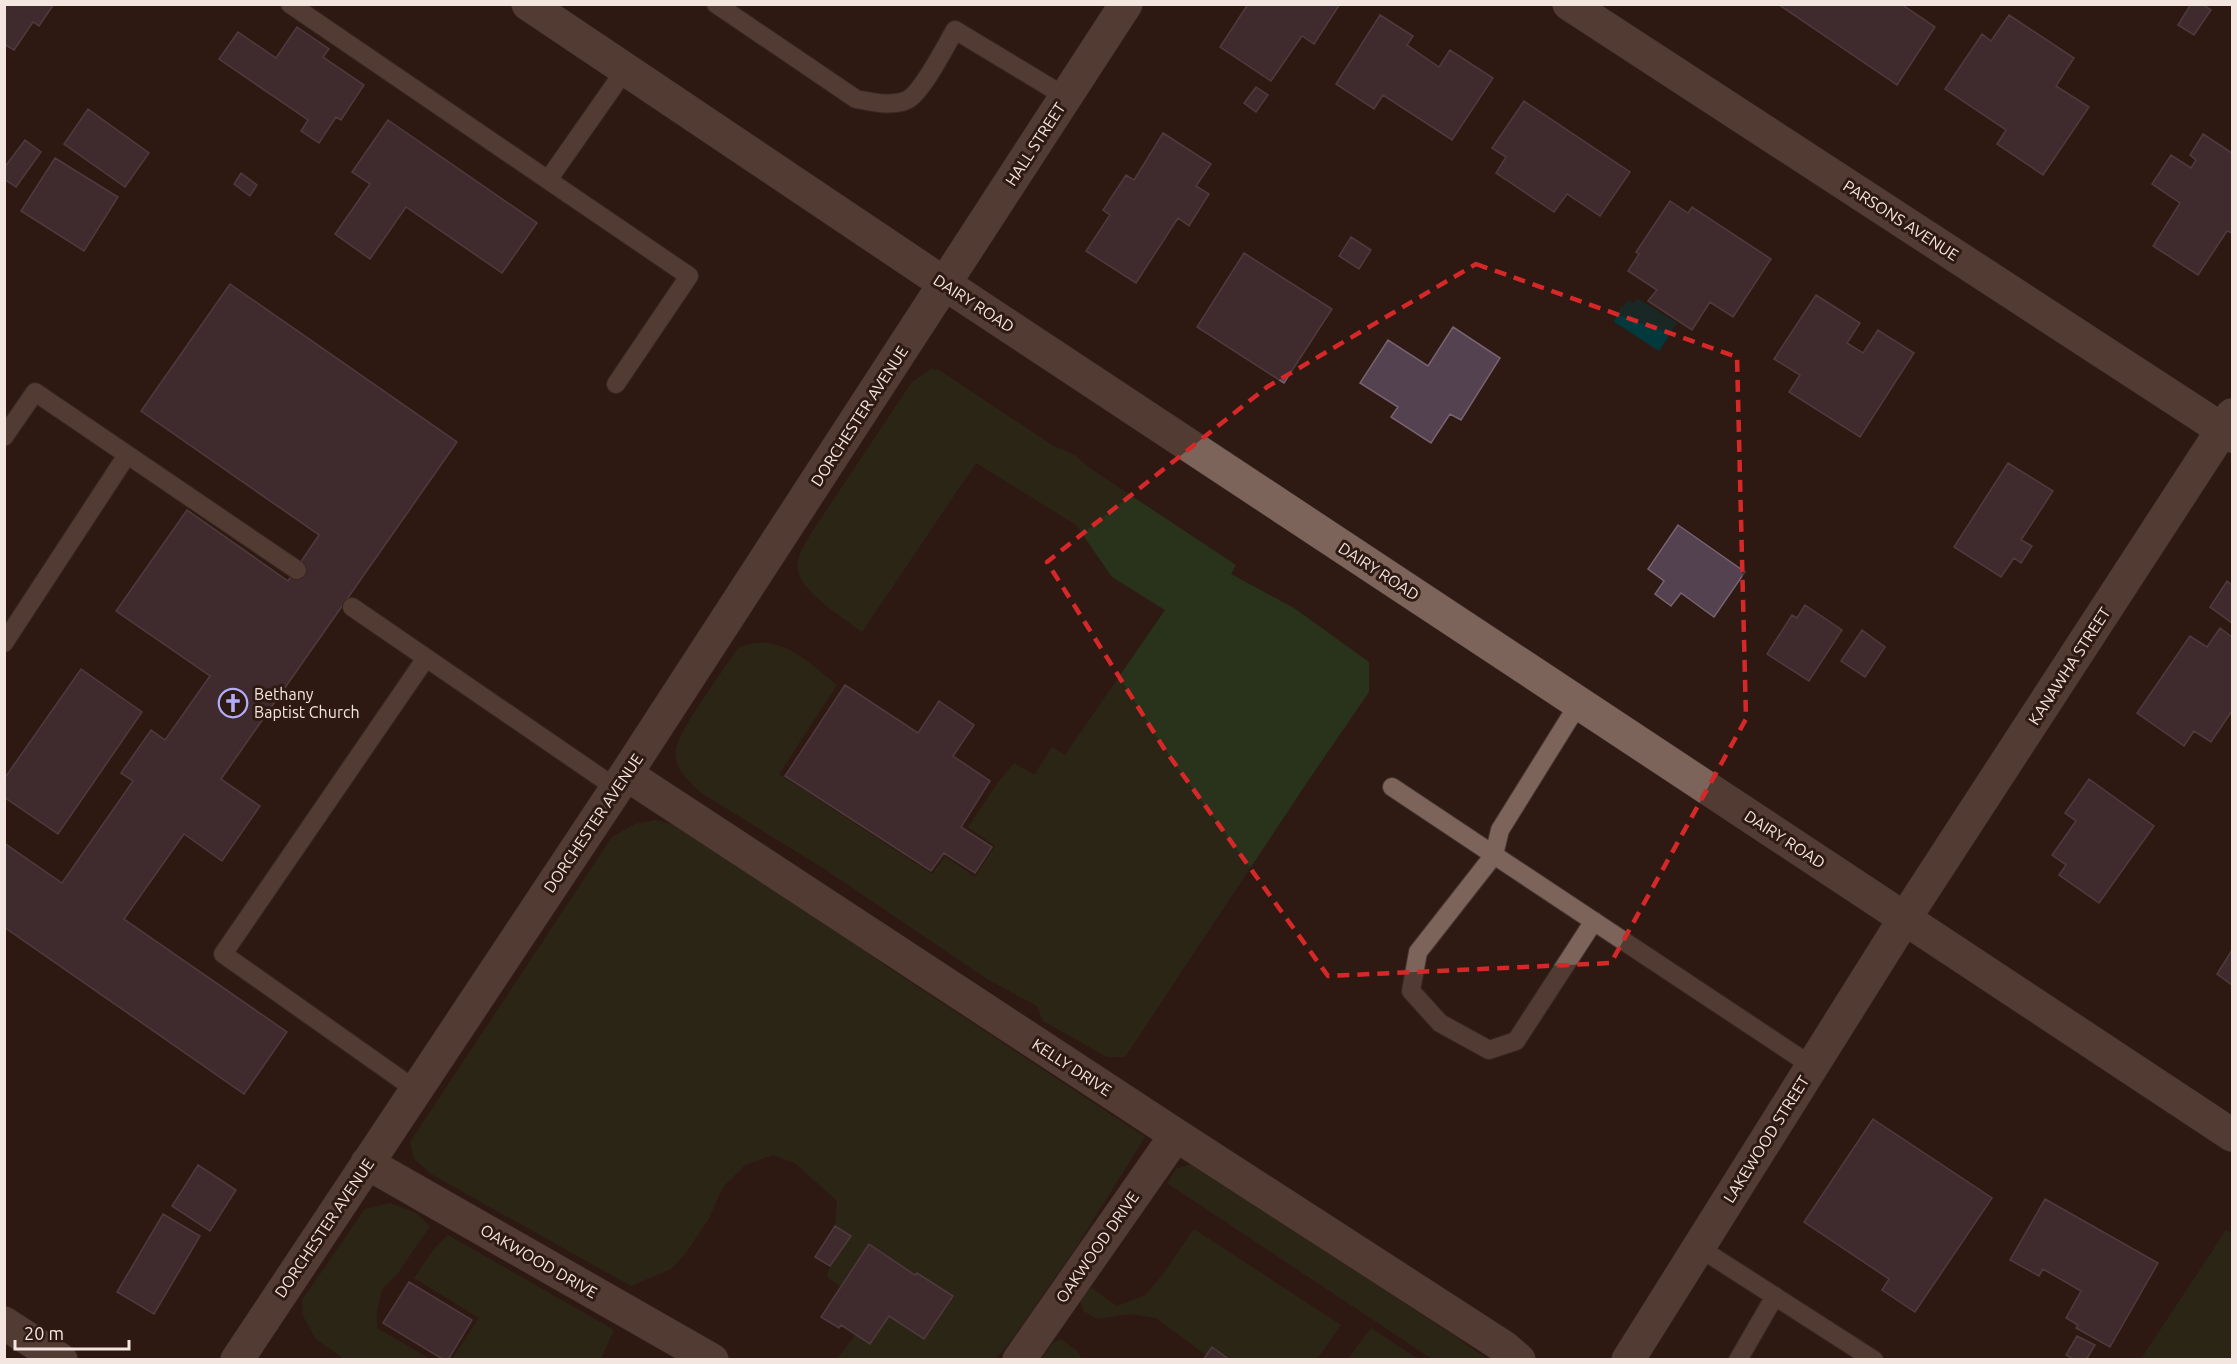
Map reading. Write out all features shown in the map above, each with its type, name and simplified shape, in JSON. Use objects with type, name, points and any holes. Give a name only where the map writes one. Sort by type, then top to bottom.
[{"type":"street","name":"DAIRY ROAD","points":[[528,4],[945,284],[2232,1135]]},
{"type":"street","name":"HALL STREET","points":[[945,284],[1126,4]]},
{"type":"street","name":"PARSONS AVENUE","points":[[1569,4],[2229,427]]},
{"type":"street","name":"DORCHESTER AVENUE","points":[[237,1359],[621,781],[945,284]]},
{"type":"street","name":"KANAWHA STREET","points":[[1905,918],[2229,427]]},
{"type":"street","name":"KELLY DRIVE","points":[[621,781],[1176,1135],[1504,1347],[1519,1359]]},
{"type":"street","name":"LAKEWOOD STREET","points":[[1628,1359],[1905,918]]},
{"type":"street","name":"OAKWOOD DRIVE","points":[[1018,1359],[1176,1135]]},
{"type":"street","name":"OAKWOOD DRIVE","points":[[367,1163],[712,1359]]},
{"type":"street","points":[[4,1323],[61,1359]]},
{"type":"lane","points":[[290,4],[689,276],[616,384]]},
{"type":"lane","points":[[716,4],[856,99],[882,104],[908,100],[922,85],[955,30],[1066,97]]},
{"type":"lane","points":[[548,180],[625,70]]},
{"type":"lane","points":[[4,437],[35,392],[297,570]]},
{"type":"lane","points":[[4,643],[127,455]]},
{"type":"lane","points":[[352,607],[426,658],[621,781]]},
{"type":"lane","points":[[416,1090],[223,954],[426,658]]},
{"type":"lane","points":[[1579,703],[1500,830],[1494,855],[1418,952],[1411,991],[1440,1023],[1489,1050],[1516,1041],[1594,921]]},
{"type":"lane","points":[[1392,787],[1812,1066]]},
{"type":"lane","points":[[1698,1247],[1875,1359]]},
{"type":"lane","points":[[1738,1359],[1775,1296]]},
{"type":"highlighted area","points":[[1476,264],[1737,357],[1746,719],[1611,963],[1328,976],[1165,750],[1047,562],[1267,387]]},
{"type":"green space","points":[[931,369],[939,370],[1052,445],[1076,456],[1088,467],[1236,565],[1231,574],[1294,608],[1369,662],[1369,692],[1125,1057],[1107,1057],[1043,1021],[1037,1006],[987,979],[826,870],[700,792],[683,774],[677,763],[676,750],[685,727],[738,648],[753,643],[779,646],[803,658],[837,685],[779,774],[932,874],[945,856],[975,877],[995,846],[968,827],[999,781],[1014,763],[1034,775],[1052,747],[1065,755],[1165,610],[1112,577],[1076,525],[976,463],[862,632],[806,587],[798,570],[799,556],[803,547],[912,382]]},
{"type":"green space","points":[[656,820],[678,826],[859,944],[877,960],[1145,1137],[1077,1246],[1011,1341],[994,1360],[837,1359],[856,1334],[871,1344],[889,1316],[924,1339],[952,1296],[917,1273],[915,1275],[869,1244],[841,1287],[827,1277],[830,1266],[850,1236],[835,1226],[837,1201],[796,1164],[773,1155],[745,1165],[723,1187],[709,1218],[686,1253],[671,1269],[631,1286],[431,1174],[414,1159],[410,1142],[612,837],[635,824]]},
{"type":"green space","points":[[1194,1163],[1487,1359],[1432,1359],[1167,1183],[1176,1169]]},
{"type":"green space","points":[[390,1203],[416,1213],[430,1226],[398,1273],[382,1289],[377,1312],[377,1328],[430,1359],[344,1359],[316,1339],[303,1316],[302,1300],[365,1209]]},
{"type":"green space","points":[[1194,1229],[1341,1325],[1317,1359],[1230,1359],[1212,1347],[1206,1355],[1156,1318],[1130,1314],[1098,1319],[1083,1311],[1080,1300],[1089,1286],[1117,1306],[1146,1295]]},
{"type":"green space","points":[[2226,1230],[2232,1234],[2232,1359],[2141,1359]]},
{"type":"green space","points":[[448,1235],[614,1330],[601,1359],[452,1359],[479,1318],[414,1278],[434,1249]]},
{"type":"green space","points":[[1371,1328],[1418,1359],[1348,1359]]},
{"type":"green space","points":[[1061,1339],[1078,1352],[1082,1359],[1041,1359],[1052,1344]]},
{"type":"water","points":[[1637,298],[1677,323],[1659,351],[1614,322],[1621,306],[1623,307],[1628,300],[1634,303]]},
{"type":"building","points":[[4,4],[54,4],[39,26],[33,22],[14,50],[4,44]]},
{"type":"building","points":[[1248,4],[1340,4],[1314,44],[1302,36],[1271,81],[1220,47]]},
{"type":"building","points":[[1778,4],[1901,4],[1935,27],[1897,85]]},
{"type":"building","points":[[2191,4],[2202,4],[2211,10],[2194,35],[2178,25]]},
{"type":"building","points":[[1380,15],[1413,36],[1407,45],[1439,67],[1450,50],[1493,78],[1452,140],[1383,95],[1374,109],[1336,84]]},
{"type":"building","points":[[2009,15],[2074,58],[2056,86],[2089,107],[2043,175],[1997,144],[2006,130],[1945,89],[1982,34],[1991,41]]},
{"type":"building","points":[[297,27],[329,49],[323,57],[364,85],[341,120],[336,117],[319,143],[301,131],[308,120],[219,59],[238,32],[276,58]]},
{"type":"building","points":[[1256,87],[1268,95],[1256,112],[1244,103]]},
{"type":"building","points":[[1524,101],[1630,172],[1600,216],[1567,194],[1554,212],[1496,173],[1506,157],[1492,148]]},
{"type":"building","points":[[88,109],[149,153],[125,187],[64,144]]},
{"type":"building","points":[[388,120],[537,223],[502,273],[406,207],[370,259],[335,234],[370,184],[352,172]]},
{"type":"building","points":[[1163,133],[1211,164],[1196,186],[1209,194],[1189,226],[1178,218],[1136,283],[1086,251],[1110,215],[1103,210],[1126,175],[1134,180]]},
{"type":"building","points":[[2203,134],[2232,153],[2232,233],[2227,231],[2198,275],[2153,246],[2180,203],[2152,184],[2171,155],[2191,168],[2196,160],[2190,155]]},
{"type":"building","points":[[25,140],[41,152],[16,187],[4,179],[4,168]]},
{"type":"building","points":[[55,158],[118,197],[84,251],[21,211]]},
{"type":"building","points":[[241,173],[257,185],[250,196],[234,184]]},
{"type":"building","points":[[1670,201],[1688,213],[1692,207],[1771,259],[1733,317],[1710,302],[1692,330],[1648,301],[1657,290],[1628,271],[1639,254],[1636,252]]},
{"type":"building","points":[[1351,237],[1371,250],[1359,269],[1339,256]]},
{"type":"building","points":[[1244,253],[1332,309],[1284,383],[1197,327]]},
{"type":"building","name":"Bethany Baptist Church","points":[[230,284],[457,442],[221,779],[260,806],[222,861],[184,834],[124,919],[287,1032],[244,1094],[4,927],[4,843],[62,883],[133,781],[121,773],[151,730],[165,740],[210,676],[116,611],[187,510],[288,581],[319,535],[141,411]]},
{"type":"building","points":[[1816,295],[1860,323],[1847,343],[1863,353],[1878,330],[1914,353],[1860,437],[1789,392],[1800,375],[1774,359]]},
{"type":"building","points":[[1453,327],[1500,358],[1461,420],[1450,414],[1431,443],[1391,417],[1398,407],[1360,383],[1388,340],[1428,366]]},
{"type":"building","points":[[2008,463],[2053,491],[2021,540],[2032,546],[2021,563],[2014,558],[2001,577],[1954,547]]},
{"type":"building","points":[[1678,525],[1745,572],[1714,617],[1681,593],[1671,606],[1655,594],[1664,581],[1648,569]]},
{"type":"building","points":[[2227,581],[2232,585],[2232,623],[2210,607]]},
{"type":"building","points":[[1805,605],[1842,630],[1809,681],[1767,654],[1792,615],[1797,618]]},
{"type":"building","points":[[2220,628],[2232,637],[2232,711],[2211,742],[2194,731],[2184,746],[2137,713],[2190,636],[2207,647]]},
{"type":"building","points":[[1862,630],[1885,647],[1865,677],[1841,661]]},
{"type":"building","points":[[81,669],[142,712],[58,834],[4,797],[4,779]]},
{"type":"building","points":[[845,685],[918,733],[939,701],[974,725],[953,756],[990,781],[961,827],[992,847],[975,873],[944,853],[931,871],[785,776]]},
{"type":"building","points":[[2089,779],[2154,826],[2099,903],[2059,875],[2066,865],[2052,855],[2076,821],[2065,813]]},
{"type":"building","points":[[2232,950],[2232,985],[2217,974]]},
{"type":"building","points":[[1873,1119],[1992,1198],[1915,1312],[1882,1290],[1889,1279],[1804,1222]]},
{"type":"building","points":[[198,1165],[236,1190],[210,1231],[172,1206]]},
{"type":"building","points":[[2045,1199],[2158,1263],[2110,1347],[2076,1328],[2078,1325],[2066,1318],[2081,1291],[2043,1269],[2039,1276],[2010,1260]]},
{"type":"building","points":[[163,1214],[200,1236],[154,1314],[117,1292]]},
{"type":"building","points":[[835,1226],[851,1236],[830,1266],[815,1257]]},
{"type":"building","points":[[869,1244],[915,1275],[917,1273],[953,1296],[924,1339],[889,1316],[870,1344],[841,1325],[839,1328],[821,1317]]},
{"type":"building","points":[[409,1282],[472,1320],[448,1360],[444,1360],[383,1323]]},
{"type":"building","points":[[2077,1336],[2095,1345],[2086,1360],[2075,1360],[2066,1355]]},
{"type":"building","points":[[1212,1347],[1230,1360],[1203,1360]]},
{"type":"place","name":"Bethany Baptist Church","points":[[233,703]]}]
